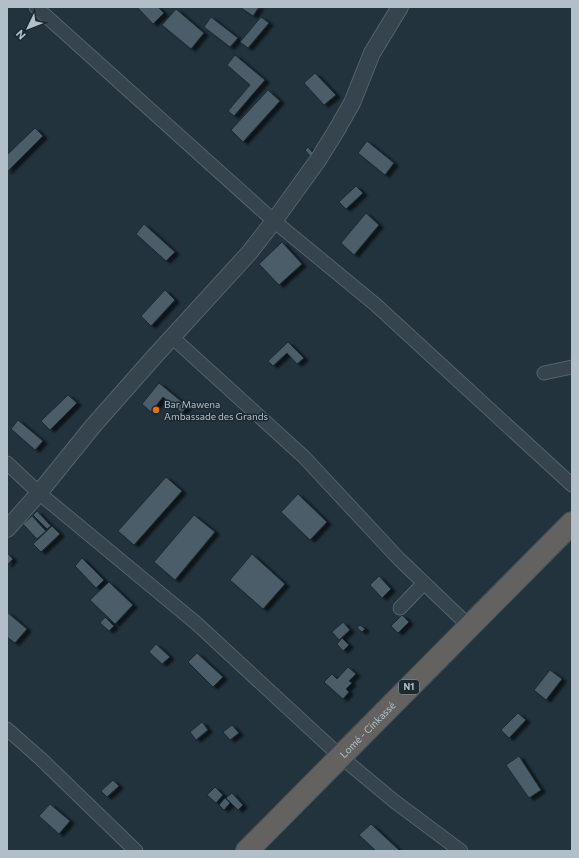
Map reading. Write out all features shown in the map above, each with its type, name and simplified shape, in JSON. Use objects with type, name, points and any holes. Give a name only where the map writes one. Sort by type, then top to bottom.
[{"type":"highway","name":"Lomé - Cinkassé","points":[[247,851],[572,523]]},
{"type":"street","points":[[36,7],[274,221],[376,305],[572,485]]},
{"type":"street","points":[[7,529],[39,493],[93,426],[248,253],[274,221],[318,160],[336,131],[352,103],[372,53],[400,7]]},
{"type":"street","points":[[172,337],[304,457],[399,559],[469,626]]},
{"type":"street","points":[[544,373],[572,367]]},
{"type":"street","points":[[7,463],[39,493],[196,623],[341,757],[394,801],[461,851]]},
{"type":"street","points":[[400,608],[424,583]]},
{"type":"street","points":[[7,729],[41,759],[136,851]]},
{"type":"building","points":[[137,7],[158,7],[164,13],[153,24]]},
{"type":"building","points":[[240,7],[259,7],[253,16]]},
{"type":"building","points":[[176,9],[204,33],[191,49],[162,25]]},
{"type":"building","points":[[211,17],[238,38],[230,47],[204,27]]},
{"type":"building","points":[[261,17],[269,23],[248,48],[240,42]]},
{"type":"building","points":[[235,55],[265,80],[234,116],[228,111],[250,85],[227,65]]},
{"type":"building","points":[[315,73],[336,95],[324,105],[304,83]]},
{"type":"building","points":[[268,90],[280,101],[243,142],[231,130]]},
{"type":"building","points":[[35,128],[43,136],[7,172],[7,155]]},
{"type":"building","points":[[367,141],[394,163],[385,175],[358,153]]},
{"type":"building","points":[[308,147],[313,153],[310,156],[305,150]]},
{"type":"building","points":[[356,186],[363,193],[346,209],[339,202]]},
{"type":"building","points":[[366,213],[379,225],[354,255],[341,243]]},
{"type":"building","points":[[144,224],[175,252],[166,261],[136,234]]},
{"type":"building","points":[[282,242],[302,264],[279,285],[259,264]]},
{"type":"building","points":[[165,290],[175,300],[151,326],[141,316]]},
{"type":"building","points":[[288,342],[304,358],[297,364],[287,353],[273,366],[268,361]]},
{"type":"building","points":[[159,383],[187,406],[182,413],[163,397],[151,412],[142,404]]},
{"type":"building","points":[[68,395],[77,403],[50,430],[41,421]]},
{"type":"building","points":[[18,420],[43,441],[35,450],[11,429]]},
{"type":"building","points":[[166,477],[182,491],[134,545],[118,531]]},
{"type":"building","points":[[298,494],[327,522],[310,540],[281,512]]},
{"type":"building","points":[[37,511],[51,526],[47,529],[33,515]]},
{"type":"building","points":[[194,515],[215,532],[175,580],[154,562]]},
{"type":"building","points":[[32,516],[46,531],[37,539],[23,524]]},
{"type":"building","points":[[52,526],[60,534],[41,552],[33,544]]},
{"type":"building","points":[[7,553],[13,559],[7,565]]},
{"type":"building","points":[[252,554],[285,584],[263,609],[230,580]]},
{"type":"building","points":[[82,558],[104,580],[96,588],[75,566]]},
{"type":"building","points":[[379,576],[391,589],[382,598],[370,585]]},
{"type":"building","points":[[109,582],[133,605],[115,624],[90,600]]},
{"type":"building","points":[[7,612],[27,629],[15,643],[7,637]]},
{"type":"building","points":[[402,615],[409,622],[398,633],[391,626]]},
{"type":"building","points":[[105,617],[114,626],[109,631],[100,623]]},
{"type":"building","points":[[343,622],[350,630],[339,640],[332,632]]},
{"type":"building","points":[[360,625],[365,629],[362,632],[357,628]]},
{"type":"building","points":[[342,638],[349,645],[343,651],[337,644]]},
{"type":"building","points":[[156,644],[170,657],[162,664],[149,652]]},
{"type":"building","points":[[197,653],[223,677],[213,687],[188,662]]},
{"type":"building","points":[[348,667],[356,674],[349,681],[352,683],[346,689],[349,692],[343,699],[324,682],[332,674],[337,679]]},
{"type":"building","points":[[550,670],[562,679],[546,700],[534,690]]},
{"type":"building","points":[[518,713],[526,720],[509,738],[501,730]]},
{"type":"building","points":[[202,722],[208,730],[196,740],[190,732]]},
{"type":"building","points":[[232,725],[239,733],[230,740],[223,732]]},
{"type":"building","points":[[519,756],[541,790],[529,798],[506,765]]},
{"type":"building","points":[[113,780],[119,786],[107,797],[101,791]]},
{"type":"building","points":[[215,787],[223,795],[216,803],[207,795]]},
{"type":"building","points":[[232,793],[243,805],[238,810],[226,798]]},
{"type":"building","points":[[225,798],[230,803],[224,810],[219,805]]},
{"type":"building","points":[[50,804],[70,821],[59,834],[39,816]]},
{"type":"building","points":[[371,824],[399,850],[376,851],[359,835]]},
{"type":"place","name":"Bar Mawena Ambassade des Grands","points":[[156,410]]}]
